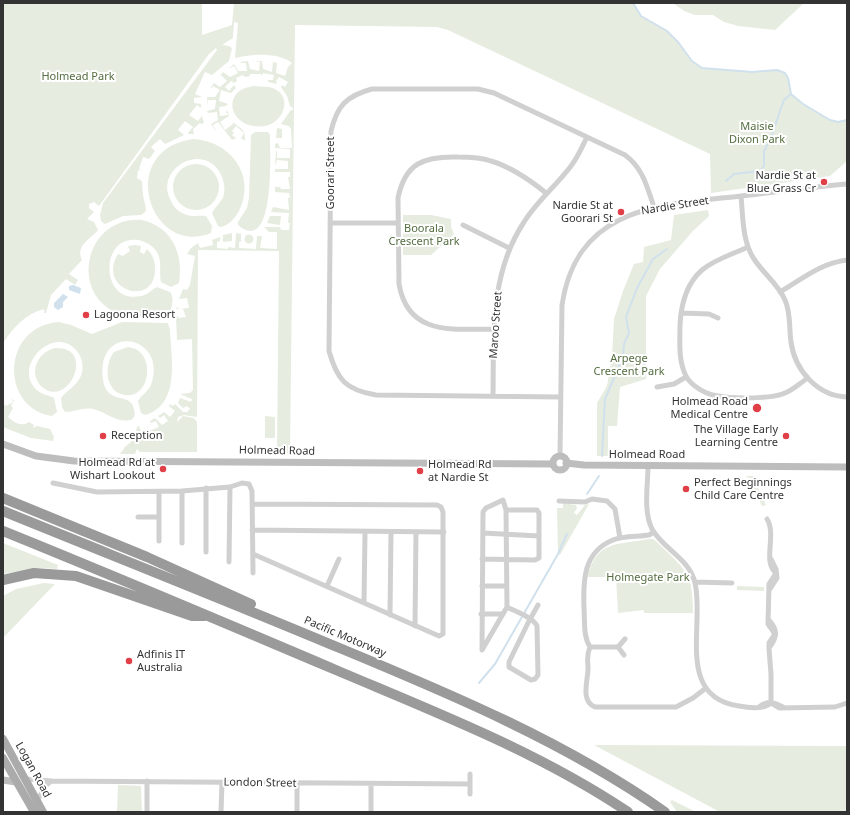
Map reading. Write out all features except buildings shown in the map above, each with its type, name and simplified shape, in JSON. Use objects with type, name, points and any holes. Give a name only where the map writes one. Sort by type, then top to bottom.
[{"type":"highway","points":[[3,498],[147,557],[264,610],[278,622]]},
{"type":"highway","name":"Pacific Motorway","points":[[3,511],[410,677],[528,732],[639,793],[665,812]]},
{"type":"highway","points":[[3,531],[209,616],[476,730],[576,781],[628,812]]},
{"type":"highway","points":[[3,580],[34,574],[71,576],[192,616],[209,616]]},
{"type":"main road","name":"Logan Road","points":[[3,739],[43,812]]},
{"type":"main road","name":"Logan Road","points":[[4,762],[34,812]]},
{"type":"street","name":"Goorari Street","points":[[561,397],[376,395],[358,392],[343,383],[334,369],[329,351],[331,131],[335,114],[345,101],[357,93],[372,89],[478,89],[494,93],[587,137],[634,162],[642,172],[654,207]]},
{"type":"street","name":"Maroo Street","points":[[493,396],[496,294],[509,248],[524,222],[546,193],[572,165],[587,137]]},
{"type":"street","points":[[494,329],[443,328],[421,321],[411,314],[401,296],[398,284],[398,198],[404,177],[418,163],[429,159],[443,156],[479,158],[492,161],[529,179],[546,193]]},
{"type":"street","name":"Nardie Street","points":[[560,456],[562,305],[565,288],[571,270],[580,254],[603,230],[633,213],[654,207],[847,184]]},
{"type":"street","points":[[741,196],[748,248],[753,258],[780,292],[788,308],[791,344],[794,353],[812,385],[829,394],[847,397]]},
{"type":"street","points":[[330,222],[398,223]]},
{"type":"street","points":[[463,225],[509,248]]},
{"type":"street","points":[[748,248],[715,262],[702,270],[692,281],[685,294],[681,313],[680,353],[686,377],[696,387],[708,394],[718,396],[772,397],[785,393],[808,378]]},
{"type":"street","points":[[780,292],[820,267],[847,260]]},
{"type":"street","points":[[681,313],[709,314],[718,318]]},
{"type":"street","points":[[657,387],[674,384],[686,377]]},
{"type":"street","name":"Holmead Road","points":[[3,444],[36,456],[74,461],[553,464]]},
{"type":"street","points":[[560,456],[565,459],[566,463],[561,469],[555,468],[553,464],[555,458],[560,456]]},
{"type":"street","name":"Holmead Road","points":[[566,463],[584,465],[648,466],[847,467]]},
{"type":"street","points":[[648,466],[648,509],[653,531],[688,569],[695,582],[697,662],[698,669],[706,688],[716,697],[733,705],[762,708],[771,703]]},
{"type":"street","points":[[53,484],[97,492],[182,491],[230,486],[242,483],[249,484],[252,491],[253,573]]},
{"type":"street","points":[[229,562],[230,486]]},
{"type":"street","points":[[206,488],[206,552]]},
{"type":"street","points":[[182,491],[182,543]]},
{"type":"street","points":[[159,492],[159,542]]},
{"type":"street","points":[[559,501],[585,502],[592,499],[607,501],[615,509],[620,538]]},
{"type":"street","points":[[503,500],[506,510],[507,607],[482,650],[481,614],[483,533],[483,512],[486,508],[503,500]]},
{"type":"street","points":[[252,504],[437,505],[443,512],[444,532],[443,634],[438,636],[253,554]]},
{"type":"street","points":[[482,559],[536,560],[539,558],[539,513],[537,510],[506,510]]},
{"type":"street","points":[[138,517],[159,517]]},
{"type":"street","points":[[767,519],[771,525],[771,558],[776,573],[776,581],[770,589],[768,619],[768,624],[775,634],[769,643],[771,703]]},
{"type":"street","points":[[252,530],[444,532]]},
{"type":"street","points":[[653,531],[644,535],[620,538],[600,546],[588,562],[584,582],[586,630],[590,642],[591,652],[587,663],[586,698],[594,708],[676,707],[693,698],[706,688]]},
{"type":"street","points":[[364,603],[365,532]]},
{"type":"street","points":[[390,615],[391,532]]},
{"type":"street","points":[[415,626],[416,532]]},
{"type":"street","points":[[483,533],[539,536]]},
{"type":"street","points":[[327,586],[338,558]]},
{"type":"street","points":[[695,582],[732,583]]},
{"type":"street","points":[[482,586],[506,586]]},
{"type":"street","points":[[507,607],[520,614],[528,618],[536,622],[538,640],[538,675],[535,679],[531,680],[509,667],[509,662],[528,618],[538,605]]},
{"type":"street","points":[[481,614],[503,614]]},
{"type":"street","points":[[590,647],[618,647],[625,639]]},
{"type":"street","points":[[618,647],[624,655]]},
{"type":"street","points":[[771,703],[779,708],[835,707],[847,703]]},
{"type":"street","points":[[470,774],[470,794]]},
{"type":"street","name":"London Street","points":[[25,779],[51,781],[470,784]]},
{"type":"street","points":[[3,780],[16,782]]},
{"type":"street","points":[[38,802],[44,787],[51,781]]},
{"type":"street","points":[[147,781],[147,812]]},
{"type":"street","points":[[222,782],[222,812]]},
{"type":"street","points":[[297,783],[297,812]]},
{"type":"street","points":[[371,784],[371,812]]},
{"type":"green space","points":[[3,3],[202,3],[202,35],[232,25],[234,3],[633,3],[641,16],[667,31],[678,42],[692,61],[702,68],[752,72],[777,70],[785,73],[788,78],[791,94],[803,104],[830,120],[838,122],[847,120],[847,161],[830,176],[711,193],[710,154],[448,30],[437,27],[295,25],[290,452],[287,454],[277,454],[279,251],[198,250],[197,417],[184,415],[178,417],[177,422],[183,416],[194,418],[197,422],[197,452],[140,452],[137,449],[135,454],[120,454],[133,440],[137,443],[134,440],[137,427],[139,426],[142,434],[159,427],[156,421],[151,423],[150,421],[155,418],[162,425],[168,421],[164,415],[160,418],[158,416],[164,412],[170,417],[175,411],[169,406],[170,404],[173,406],[175,404],[183,412],[187,412],[190,409],[187,406],[183,408],[178,403],[180,398],[191,402],[192,399],[180,394],[190,393],[193,390],[192,339],[177,340],[176,316],[178,316],[178,318],[186,317],[183,309],[179,309],[189,308],[187,298],[179,299],[183,289],[187,290],[190,285],[195,256],[187,254],[191,248],[198,243],[200,248],[213,245],[212,240],[220,237],[220,241],[217,242],[217,248],[235,248],[236,233],[241,234],[239,248],[256,249],[257,236],[262,236],[260,248],[277,249],[277,232],[269,232],[264,227],[280,227],[281,230],[289,230],[289,213],[271,212],[273,207],[289,210],[289,193],[275,192],[275,187],[290,189],[288,177],[290,177],[290,172],[275,172],[275,169],[288,169],[288,161],[277,160],[275,166],[276,152],[277,151],[277,158],[290,158],[290,149],[275,148],[275,144],[278,143],[280,148],[292,148],[291,129],[289,126],[281,124],[291,110],[293,110],[281,87],[282,85],[285,87],[288,82],[279,77],[276,81],[277,84],[268,82],[268,80],[273,80],[274,75],[263,73],[261,76],[261,74],[250,74],[250,76],[245,77],[243,75],[236,78],[237,81],[234,83],[231,81],[225,87],[229,91],[234,85],[236,88],[231,93],[221,90],[219,101],[228,104],[226,106],[219,107],[220,116],[228,115],[226,112],[227,110],[229,116],[220,122],[225,130],[233,124],[233,122],[244,131],[245,141],[241,138],[244,133],[236,126],[232,131],[234,133],[232,135],[236,138],[232,140],[218,122],[213,125],[217,133],[211,124],[218,120],[217,112],[208,113],[207,111],[215,109],[216,100],[208,100],[208,106],[207,97],[215,97],[220,90],[213,86],[211,89],[214,83],[220,87],[227,81],[221,75],[217,79],[223,72],[230,77],[238,73],[234,66],[228,69],[234,64],[238,71],[247,71],[246,63],[240,63],[248,61],[250,69],[259,71],[260,62],[254,62],[262,61],[263,69],[272,72],[273,62],[277,63],[276,73],[285,76],[288,67],[292,63],[279,57],[264,55],[235,58],[238,23],[234,22],[233,38],[222,45],[232,48],[229,61],[212,75],[205,72],[195,94],[202,97],[194,98],[194,103],[201,104],[201,108],[197,105],[189,115],[198,121],[202,116],[204,123],[200,123],[193,129],[194,134],[189,134],[188,133],[193,127],[185,121],[178,130],[184,135],[165,144],[160,139],[151,147],[155,151],[149,159],[143,157],[139,169],[142,171],[138,170],[137,178],[142,181],[146,209],[145,212],[141,215],[123,216],[105,224],[101,221],[100,215],[103,203],[217,50],[216,48],[209,54],[99,206],[94,202],[89,204],[89,208],[94,212],[87,219],[94,222],[98,230],[82,246],[80,255],[82,260],[69,274],[78,280],[75,285],[66,279],[51,295],[46,313],[44,313],[44,309],[25,318],[15,327],[3,343]]},
{"type":"green space","points":[[673,3],[804,3],[775,30],[738,26],[724,22],[713,15],[695,15],[684,11]]},
{"type":"green space","points":[[255,86],[273,88],[283,97],[284,109],[281,115],[277,120],[265,126],[253,126],[243,122],[233,109],[233,101],[236,94],[244,89]]},
{"type":"green space","points":[[277,128],[282,129],[282,138],[276,138]]},
{"type":"green space","points":[[255,132],[268,132],[270,135],[270,179],[265,215],[259,227],[250,231],[238,225],[238,222],[247,208],[249,198],[251,135]]},
{"type":"green space","points":[[193,139],[206,141],[229,153],[237,162],[245,185],[244,198],[239,211],[232,221],[221,227],[218,226],[212,213],[224,195],[224,184],[219,171],[210,163],[201,159],[191,160],[181,164],[173,171],[167,190],[174,206],[180,212],[187,215],[206,216],[212,226],[211,233],[190,237],[171,230],[158,217],[150,200],[148,180],[154,162],[169,147]]},
{"type":"green space","points":[[191,164],[201,164],[213,170],[218,178],[218,196],[213,204],[205,209],[191,210],[183,207],[176,200],[173,192],[173,182],[176,174],[183,167]]},
{"type":"green space","name":"Arpege Crescent Park","points":[[708,210],[709,216],[692,232],[660,269],[646,296],[646,379],[620,387],[617,426],[608,426],[608,456],[597,456],[597,403],[607,386],[612,357],[614,319],[634,264],[643,262],[644,247],[671,240],[674,215]]},
{"type":"green space","name":"Boorala Crescent Park","points":[[403,215],[431,215],[451,219],[451,227],[454,234],[431,255],[403,255]]},
{"type":"green space","points":[[270,216],[281,216],[280,225],[267,223]]},
{"type":"green space","points":[[142,220],[161,229],[174,243],[180,262],[179,283],[171,287],[161,282],[160,261],[158,254],[150,245],[138,240],[125,241],[116,247],[111,257],[110,269],[112,281],[118,290],[128,296],[141,296],[148,294],[157,287],[170,292],[172,295],[172,305],[165,317],[134,317],[117,313],[102,303],[93,289],[89,274],[90,258],[96,242],[107,230],[123,222]]},
{"type":"green space","points":[[232,233],[232,241],[223,242],[223,235]]},
{"type":"green space","points":[[249,234],[254,239],[249,244],[244,239]]},
{"type":"green space","points":[[128,246],[141,246],[140,252],[144,254],[147,249],[152,256],[155,266],[153,281],[146,289],[137,291],[128,290],[120,285],[114,277],[113,267],[118,254],[123,256],[130,251]]},
{"type":"green space","points":[[59,322],[71,325],[92,334],[122,322],[168,323],[170,330],[172,378],[165,401],[157,409],[146,415],[141,413],[138,401],[151,385],[154,368],[150,355],[142,346],[131,342],[119,342],[110,349],[104,361],[103,380],[108,392],[116,397],[125,399],[132,404],[135,414],[133,419],[117,419],[93,409],[65,412],[62,407],[61,398],[80,378],[82,366],[79,354],[70,345],[60,342],[49,344],[40,350],[33,359],[29,370],[31,381],[38,391],[54,398],[57,412],[52,416],[35,410],[23,398],[16,384],[14,368],[18,351],[26,337],[40,327]]},
{"type":"green space","points":[[128,347],[138,350],[144,357],[147,366],[147,375],[144,384],[139,391],[131,395],[121,394],[114,390],[108,378],[109,361],[112,355],[114,352]]},
{"type":"green space","points":[[55,348],[68,350],[75,357],[76,366],[74,376],[68,385],[60,391],[50,391],[40,385],[35,374],[35,368],[40,358],[44,354]]},
{"type":"green space","points":[[11,398],[14,401],[11,405],[13,408],[8,417],[18,424],[29,422],[34,425],[33,428],[37,426],[50,429],[54,437],[53,441],[31,438],[3,427],[3,403],[6,406],[13,402]]},
{"type":"green space","points":[[265,416],[275,417],[275,438],[265,438]]},
{"type":"green space","points":[[745,476],[756,476],[753,478],[766,505],[762,506],[749,478]]},
{"type":"green space","points":[[563,503],[576,505],[577,508],[574,513],[577,515],[585,505],[589,504],[560,555],[558,553],[557,508],[563,508]]},
{"type":"green space","name":"Holmegate Park","points":[[653,539],[657,542],[686,572],[693,599],[693,613],[644,613],[644,610],[618,613],[616,577],[587,577],[591,565],[603,550],[618,544]]},
{"type":"green space","points":[[3,543],[58,565],[57,569],[42,568],[3,574]]},
{"type":"green space","points":[[44,583],[55,584],[3,638],[3,596],[16,589]]},
{"type":"green space","points":[[737,586],[764,587],[764,591],[737,590]]},
{"type":"green space","points":[[594,745],[847,746],[847,812],[720,812]]},
{"type":"green space","points":[[118,785],[141,786],[142,812],[117,812]]},
{"type":"green space","points":[[672,800],[696,812],[677,812],[670,802]]},
{"type":"water","points":[[73,285],[81,288],[80,294],[69,290],[69,286]]},
{"type":"water","points":[[63,294],[68,297],[63,302],[63,307],[58,310],[54,307],[54,303]]},
{"type":"waterway","points":[[633,3],[641,16],[667,31],[678,42],[692,61],[702,68],[752,72],[777,70],[785,73],[788,78],[791,94],[803,104],[830,120],[838,122],[847,120]]},
{"type":"waterway","points":[[726,181],[734,174],[760,171],[764,166],[764,151],[771,138],[784,100],[791,94]]},
{"type":"waterway","points":[[602,456],[605,399],[623,357],[624,344],[629,333],[626,317],[637,288],[653,259],[667,249]]},
{"type":"waterway","points":[[587,494],[599,476]]},
{"type":"waterway","points":[[479,683],[495,664],[558,554],[567,534]]},
{"type":"place","name":"Nardie St at Blue Grass Cr","points":[[824,182]]},
{"type":"place","name":"Nardie St at Goorari St","points":[[621,212]]},
{"type":"place","name":"Lagoona Resort","points":[[86,315]]},
{"type":"place","name":"Holmead Road Medical Centre","points":[[757,408]]},
{"type":"place","name":"Reception","points":[[103,436]]},
{"type":"place","name":"The Village Early Learning Centre","points":[[786,436]]},
{"type":"place","name":"Holmead Rd at Wishart Lookout","points":[[163,469]]},
{"type":"place","name":"Holmead Rd at Nardie St","points":[[420,471]]},
{"type":"place","name":"Perfect Beginnings Child Care Centre","points":[[686,489]]},
{"type":"place","name":"Adfinis IT Australia","points":[[129,661]]},
{"type":"park label","name":"Holmead Park","points":[[78,77]]},
{"type":"park label","name":"Maisie Dixon Park","points":[[757,133]]}]
